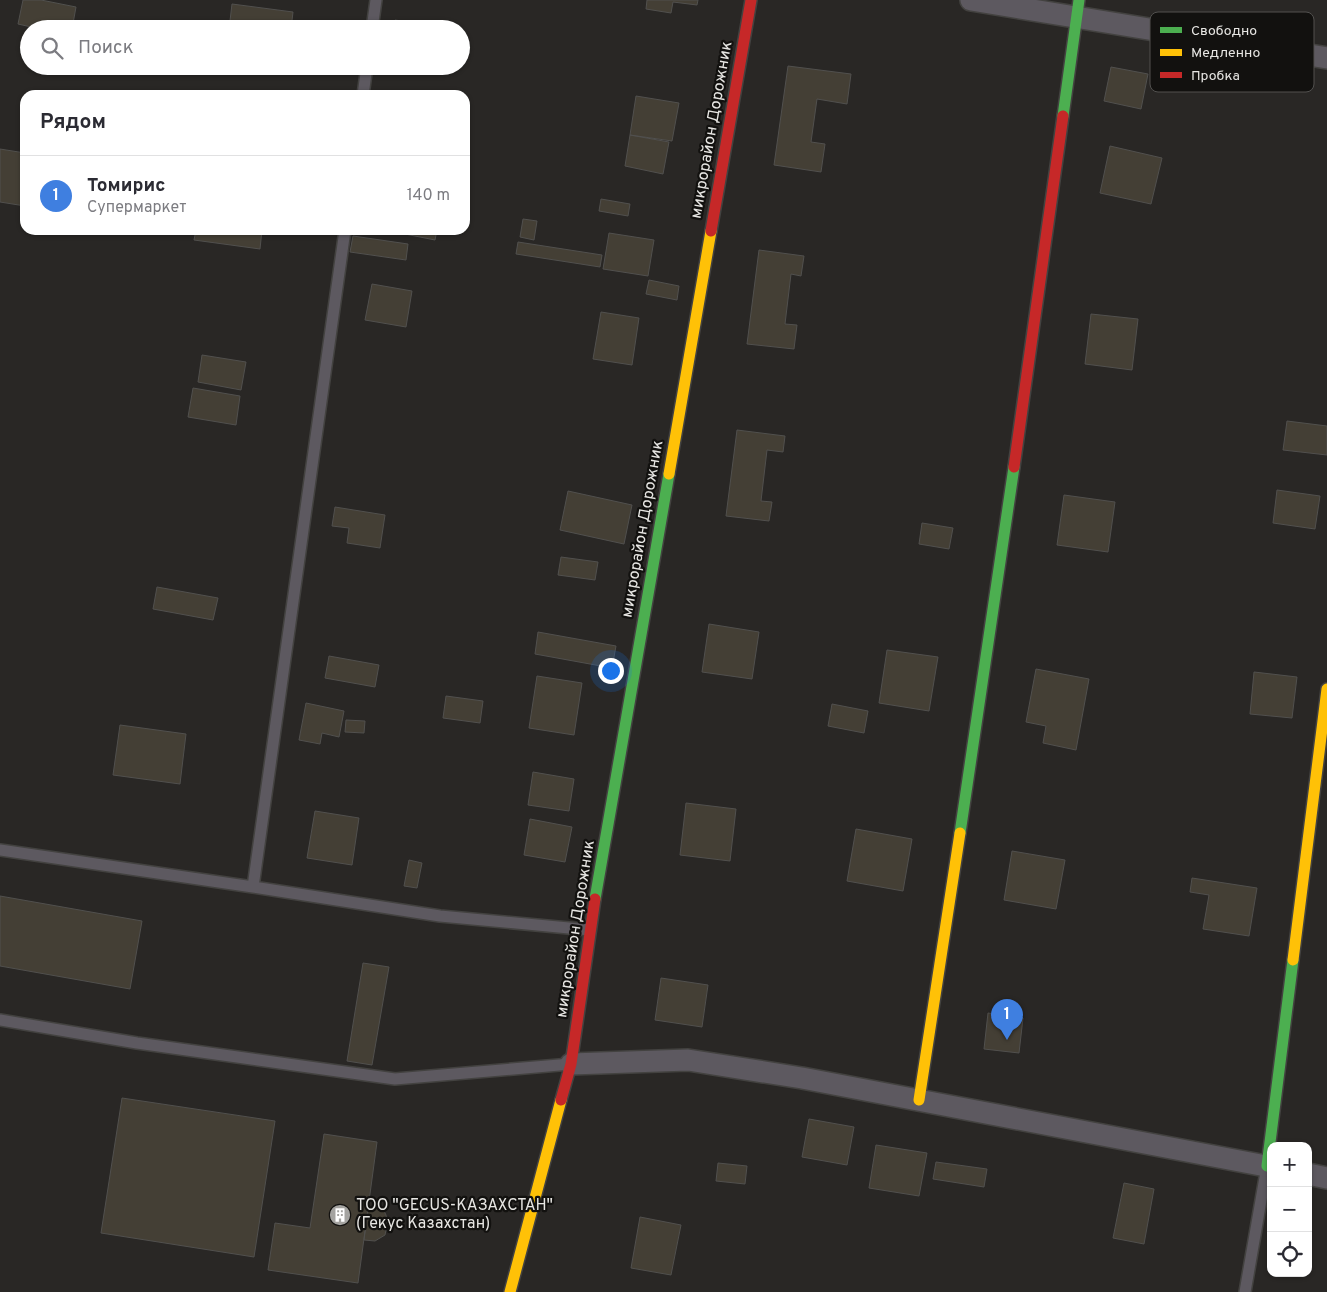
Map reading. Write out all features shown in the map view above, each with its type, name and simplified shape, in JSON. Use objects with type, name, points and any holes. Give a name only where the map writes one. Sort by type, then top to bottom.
[{"type":"street","name":"микрорайон Дорожник","points":[[510,1292],[571,1064],[590,930],[751,0]]},
{"type":"street","points":[[971,0],[1077,9],[1150,23]]},
{"type":"street","points":[[919,1100],[1000,566],[1077,9]]},
{"type":"street","points":[[1314,55],[1327,58]]},
{"type":"street","points":[[1272,1142],[1327,689]]},
{"type":"street","points":[[571,1064],[688,1060],[802,1078],[1267,1167]]},
{"type":"street","points":[[1312,1175],[1327,1178]]},
{"type":"lane","points":[[373,20],[376,0]]},
{"type":"lane","points":[[364,90],[366,75]]},
{"type":"lane","points":[[253,887],[345,235]]},
{"type":"lane","points":[[0,850],[440,916],[590,930]]},
{"type":"lane","points":[[0,1020],[137,1043],[395,1080],[571,1064]]},
{"type":"lane","points":[[1245,1292],[1267,1177]]},
{"type":"building","points":[[23,0],[41,0],[76,7],[74,20],[20,20],[20,24],[18,24]]},
{"type":"building","points":[[647,0],[698,0],[697,5],[673,2],[671,13],[646,9]]},
{"type":"building","points":[[232,4],[293,12],[292,20],[230,20]]},
{"type":"building","points":[[788,66],[851,74],[847,104],[817,99],[811,142],[825,144],[821,172],[774,165]]},
{"type":"building","points":[[1111,67],[1148,74],[1141,109],[1104,101]]},
{"type":"building","points":[[636,96],[679,103],[672,141],[630,135]]},
{"type":"building","points":[[630,135],[669,142],[663,174],[625,166]]},
{"type":"building","points":[[1110,146],[1162,158],[1151,204],[1100,193]]},
{"type":"building","points":[[0,149],[20,152],[20,205],[0,202]]},
{"type":"building","points":[[601,199],[630,204],[628,216],[599,211]]},
{"type":"building","points":[[523,219],[537,221],[534,240],[520,237]]},
{"type":"building","points":[[609,233],[654,240],[648,276],[603,269]]},
{"type":"building","points":[[195,235],[261,235],[260,249],[194,240]]},
{"type":"building","points":[[410,235],[436,235],[435,240]]},
{"type":"building","points":[[353,236],[408,244],[406,260],[350,252]]},
{"type":"building","points":[[518,242],[602,255],[600,267],[516,254]]},
{"type":"building","points":[[759,250],[804,256],[801,276],[791,274],[785,324],[797,325],[794,349],[747,344]]},
{"type":"building","points":[[649,280],[679,286],[677,300],[646,294]]},
{"type":"building","points":[[372,284],[412,291],[406,327],[365,320]]},
{"type":"building","points":[[601,312],[639,318],[632,365],[593,359]]},
{"type":"building","points":[[1091,314],[1138,319],[1132,370],[1085,364]]},
{"type":"building","points":[[202,355],[246,362],[241,390],[198,382]]},
{"type":"building","points":[[193,388],[240,396],[236,425],[188,417]]},
{"type":"building","points":[[1287,421],[1327,426],[1327,455],[1283,450]]},
{"type":"building","points":[[737,430],[785,436],[783,452],[767,450],[761,501],[772,502],[769,521],[726,516]]},
{"type":"building","points":[[1277,490],[1320,496],[1315,529],[1273,523]]},
{"type":"building","points":[[568,491],[632,505],[624,544],[560,530]]},
{"type":"building","points":[[1064,495],[1115,502],[1108,552],[1057,545]]},
{"type":"building","points":[[335,507],[385,515],[380,548],[347,543],[349,528],[332,526]]},
{"type":"building","points":[[922,523],[953,528],[949,549],[919,544]]},
{"type":"building","points":[[561,557],[598,562],[595,580],[558,575]]},
{"type":"building","points":[[157,587],[218,598],[213,620],[153,609]]},
{"type":"building","points":[[709,624],[759,632],[752,679],[702,672]]},
{"type":"building","points":[[538,632],[616,646],[612,668],[535,654]]},
{"type":"building","points":[[887,650],[938,657],[929,711],[879,703]]},
{"type":"building","points":[[329,656],[379,665],[375,687],[325,678]]},
{"type":"building","points":[[1036,669],[1089,679],[1076,750],[1043,743],[1046,726],[1026,722]]},
{"type":"building","points":[[1254,672],[1297,677],[1292,718],[1250,714]]},
{"type":"building","points":[[537,676],[582,683],[574,735],[529,728]]},
{"type":"building","points":[[446,696],[483,701],[480,723],[443,718]]},
{"type":"building","points":[[306,703],[344,711],[339,737],[322,733],[320,744],[299,740]]},
{"type":"building","points":[[832,704],[868,711],[864,733],[828,726]]},
{"type":"building","points":[[346,720],[365,721],[364,733],[345,732]]},
{"type":"building","points":[[120,725],[186,734],[180,784],[113,775]]},
{"type":"building","points":[[533,772],[574,779],[569,811],[528,805]]},
{"type":"building","points":[[686,803],[736,809],[730,861],[680,855]]},
{"type":"building","points":[[315,811],[359,818],[352,865],[307,858]]},
{"type":"building","points":[[530,819],[572,827],[565,862],[524,855]]},
{"type":"building","points":[[856,829],[912,839],[903,891],[847,881]]},
{"type":"building","points":[[1012,851],[1065,860],[1056,909],[1004,900]]},
{"type":"building","points":[[409,860],[422,863],[417,888],[404,886]]},
{"type":"building","points":[[1192,878],[1257,888],[1249,936],[1203,929],[1209,895],[1190,892]]},
{"type":"building","points":[[0,896],[142,921],[130,989],[0,966]]},
{"type":"building","points":[[363,963],[389,967],[372,1065],[347,1061]]},
{"type":"building","points":[[661,978],[708,985],[702,1027],[655,1020]]},
{"type":"building","points":[[988,1013],[1023,1018],[1019,1053],[984,1049]]},
{"type":"building","points":[[122,1098],[275,1121],[254,1257],[101,1233]]},
{"type":"building","points":[[809,1119],[854,1127],[847,1165],[802,1157]]},
{"type":"building","name":"ТОО \"GECUS-КАЗАХСТАН\" (Гекус Казахстан)","points":[[324,1134],[377,1142],[358,1283],[268,1270],[275,1223],[310,1228]]},
{"type":"building","points":[[876,1145],[927,1153],[919,1196],[869,1188]]},
{"type":"building","points":[[936,1162],[987,1169],[984,1187],[933,1179]]},
{"type":"building","points":[[718,1163],[747,1166],[745,1184],[716,1181]]},
{"type":"building","points":[[1124,1183],[1154,1189],[1144,1244],[1113,1238]]},
{"type":"building","points":[[368,1208],[383,1209],[386,1215],[385,1235],[375,1241],[364,1240]]},
{"type":"building","points":[[640,1217],[681,1225],[671,1275],[631,1268]]},
{"type":"traffic: fast","points":[[1063,116],[1079,0]]},
{"type":"traffic: fast","points":[[960,833],[1014,467]]},
{"type":"traffic: fast","points":[[595,899],[669,474]]},
{"type":"traffic: fast","points":[[1270,1142],[1293,960]]},
{"type":"traffic: slow","points":[[669,474],[711,231]]},
{"type":"traffic: slow","points":[[1293,960],[1327,689]]},
{"type":"traffic: slow","points":[[919,1100],[960,833]]},
{"type":"traffic: slow","points":[[510,1292],[561,1100]]},
{"type":"traffic: jam","points":[[711,231],[751,0]]},
{"type":"traffic: jam","points":[[1014,467],[1063,116]]},
{"type":"traffic: jam","points":[[561,1100],[571,1064],[595,899]]},
{"type":"place","name":"Томирис","points":[[1007,1040]]},
{"type":"place","name":"ТОО \"GECUS-КАЗАХСТАН\" (Гекус Казахстан)","points":[[340,1215]]}]
